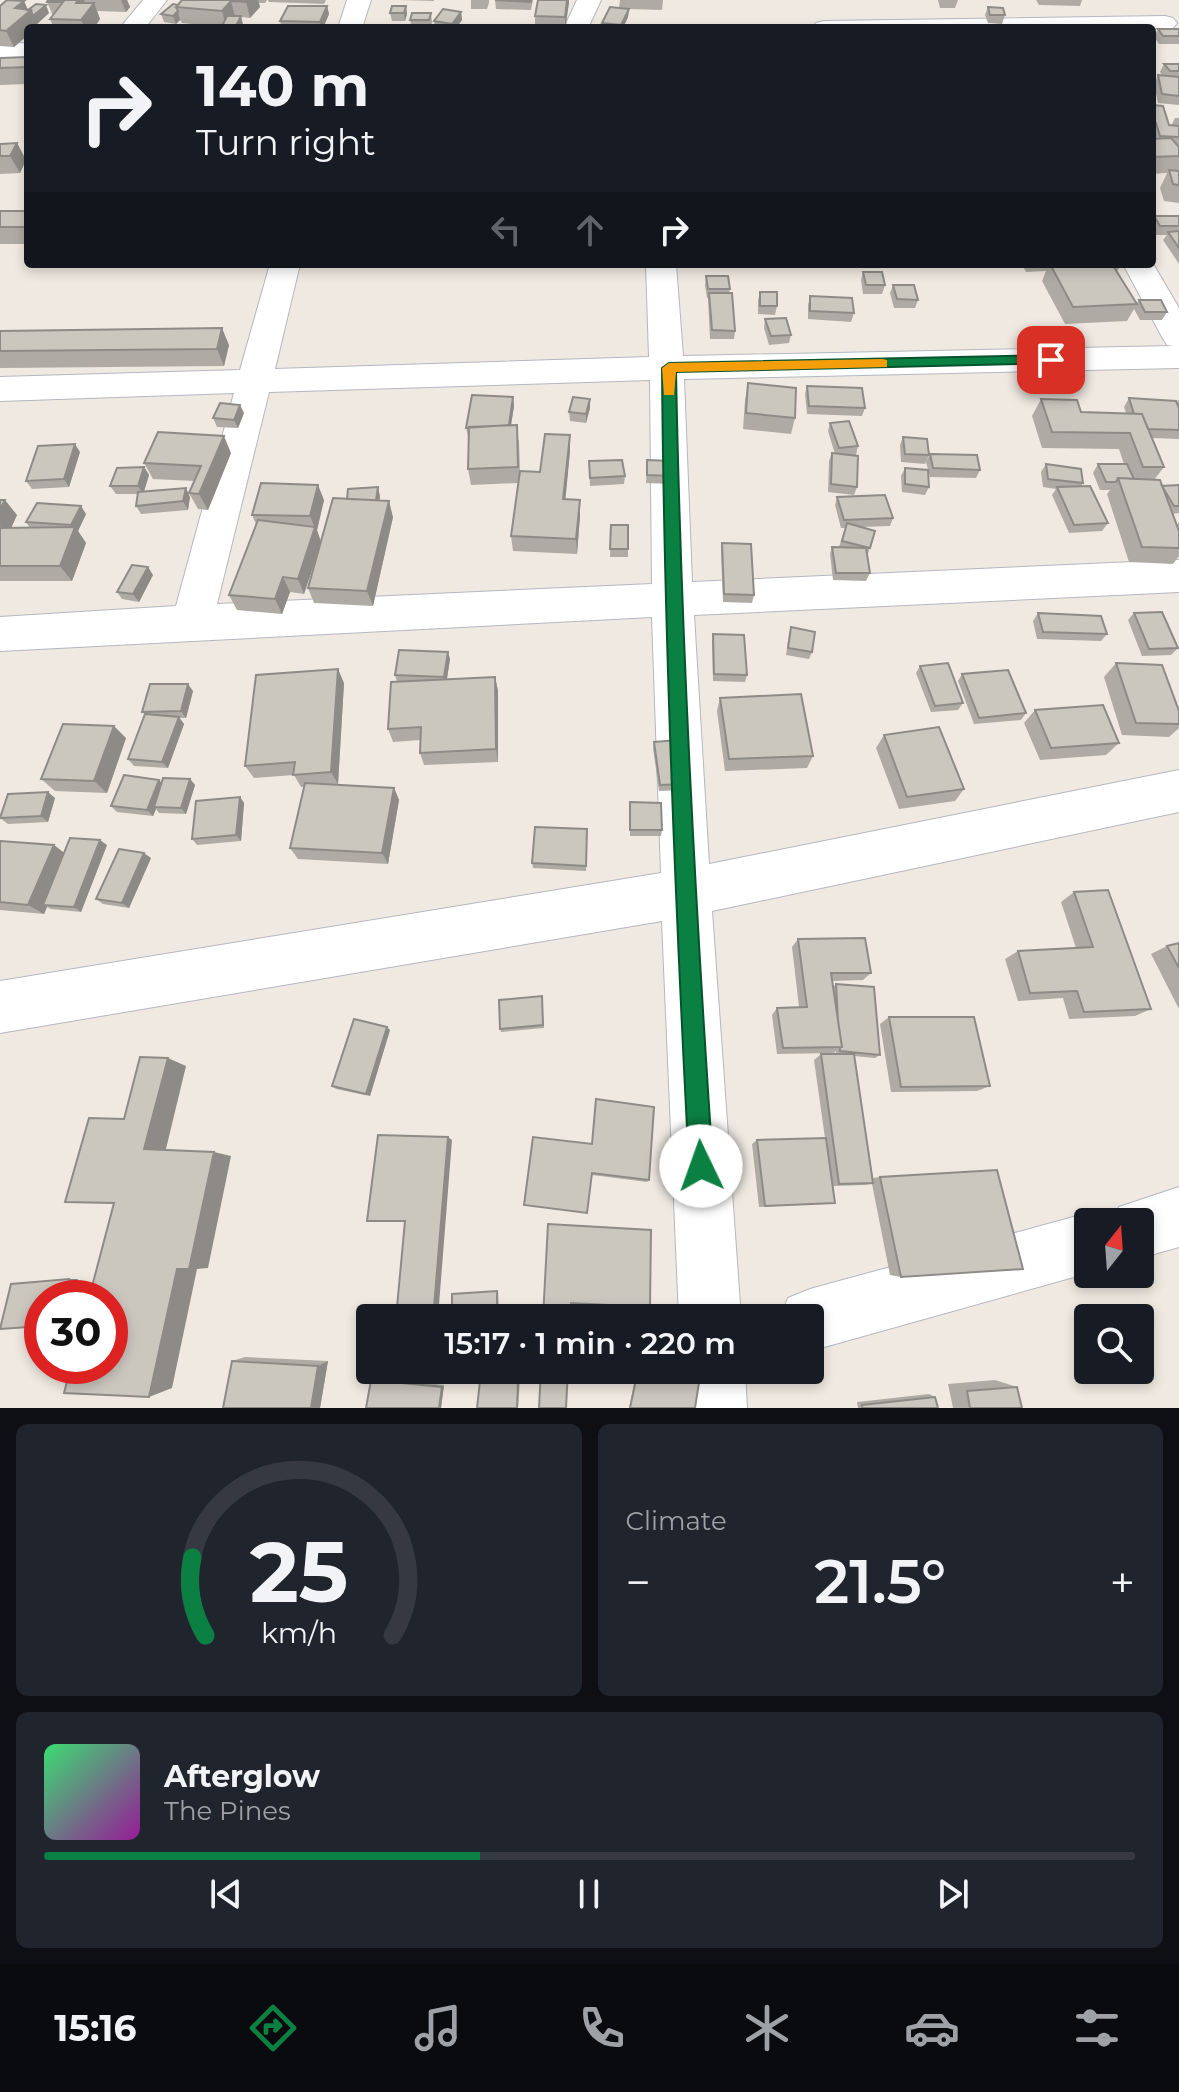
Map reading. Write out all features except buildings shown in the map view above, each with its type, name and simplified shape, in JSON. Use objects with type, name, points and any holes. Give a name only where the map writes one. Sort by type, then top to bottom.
[{"type":"street","points":[[135,24],[155,0]]},
{"type":"street","points":[[351,24],[359,0]]},
{"type":"street","points":[[578,24],[589,0]]},
{"type":"street","points":[[996,0],[1007,24]]},
{"type":"street","points":[[1149,0],[1172,33]]},
{"type":"street","points":[[0,51],[24,50]]},
{"type":"street","points":[[192,622],[284,268]]},
{"type":"street","points":[[661,268],[669,368],[672,599],[685,893],[709,1304]]},
{"type":"street","points":[[1142,268],[1167,292],[1179,337]]},
{"type":"street","points":[[0,389],[669,368],[1179,357]]},
{"type":"street","points":[[0,634],[192,622],[1179,576]]},
{"type":"street","points":[[0,1007],[685,893],[1179,791]]},
{"type":"street","points":[[1154,1224],[1179,1217]]},
{"type":"street","points":[[824,1316],[1074,1247]]},
{"type":"street","points":[[714,1384],[715,1408]]},
{"type":"slow traffic","points":[[669,391],[669,368],[882,363]]},
{"type":"route","points":[[701,1166],[672,599],[669,368],[1051,360]]}]
